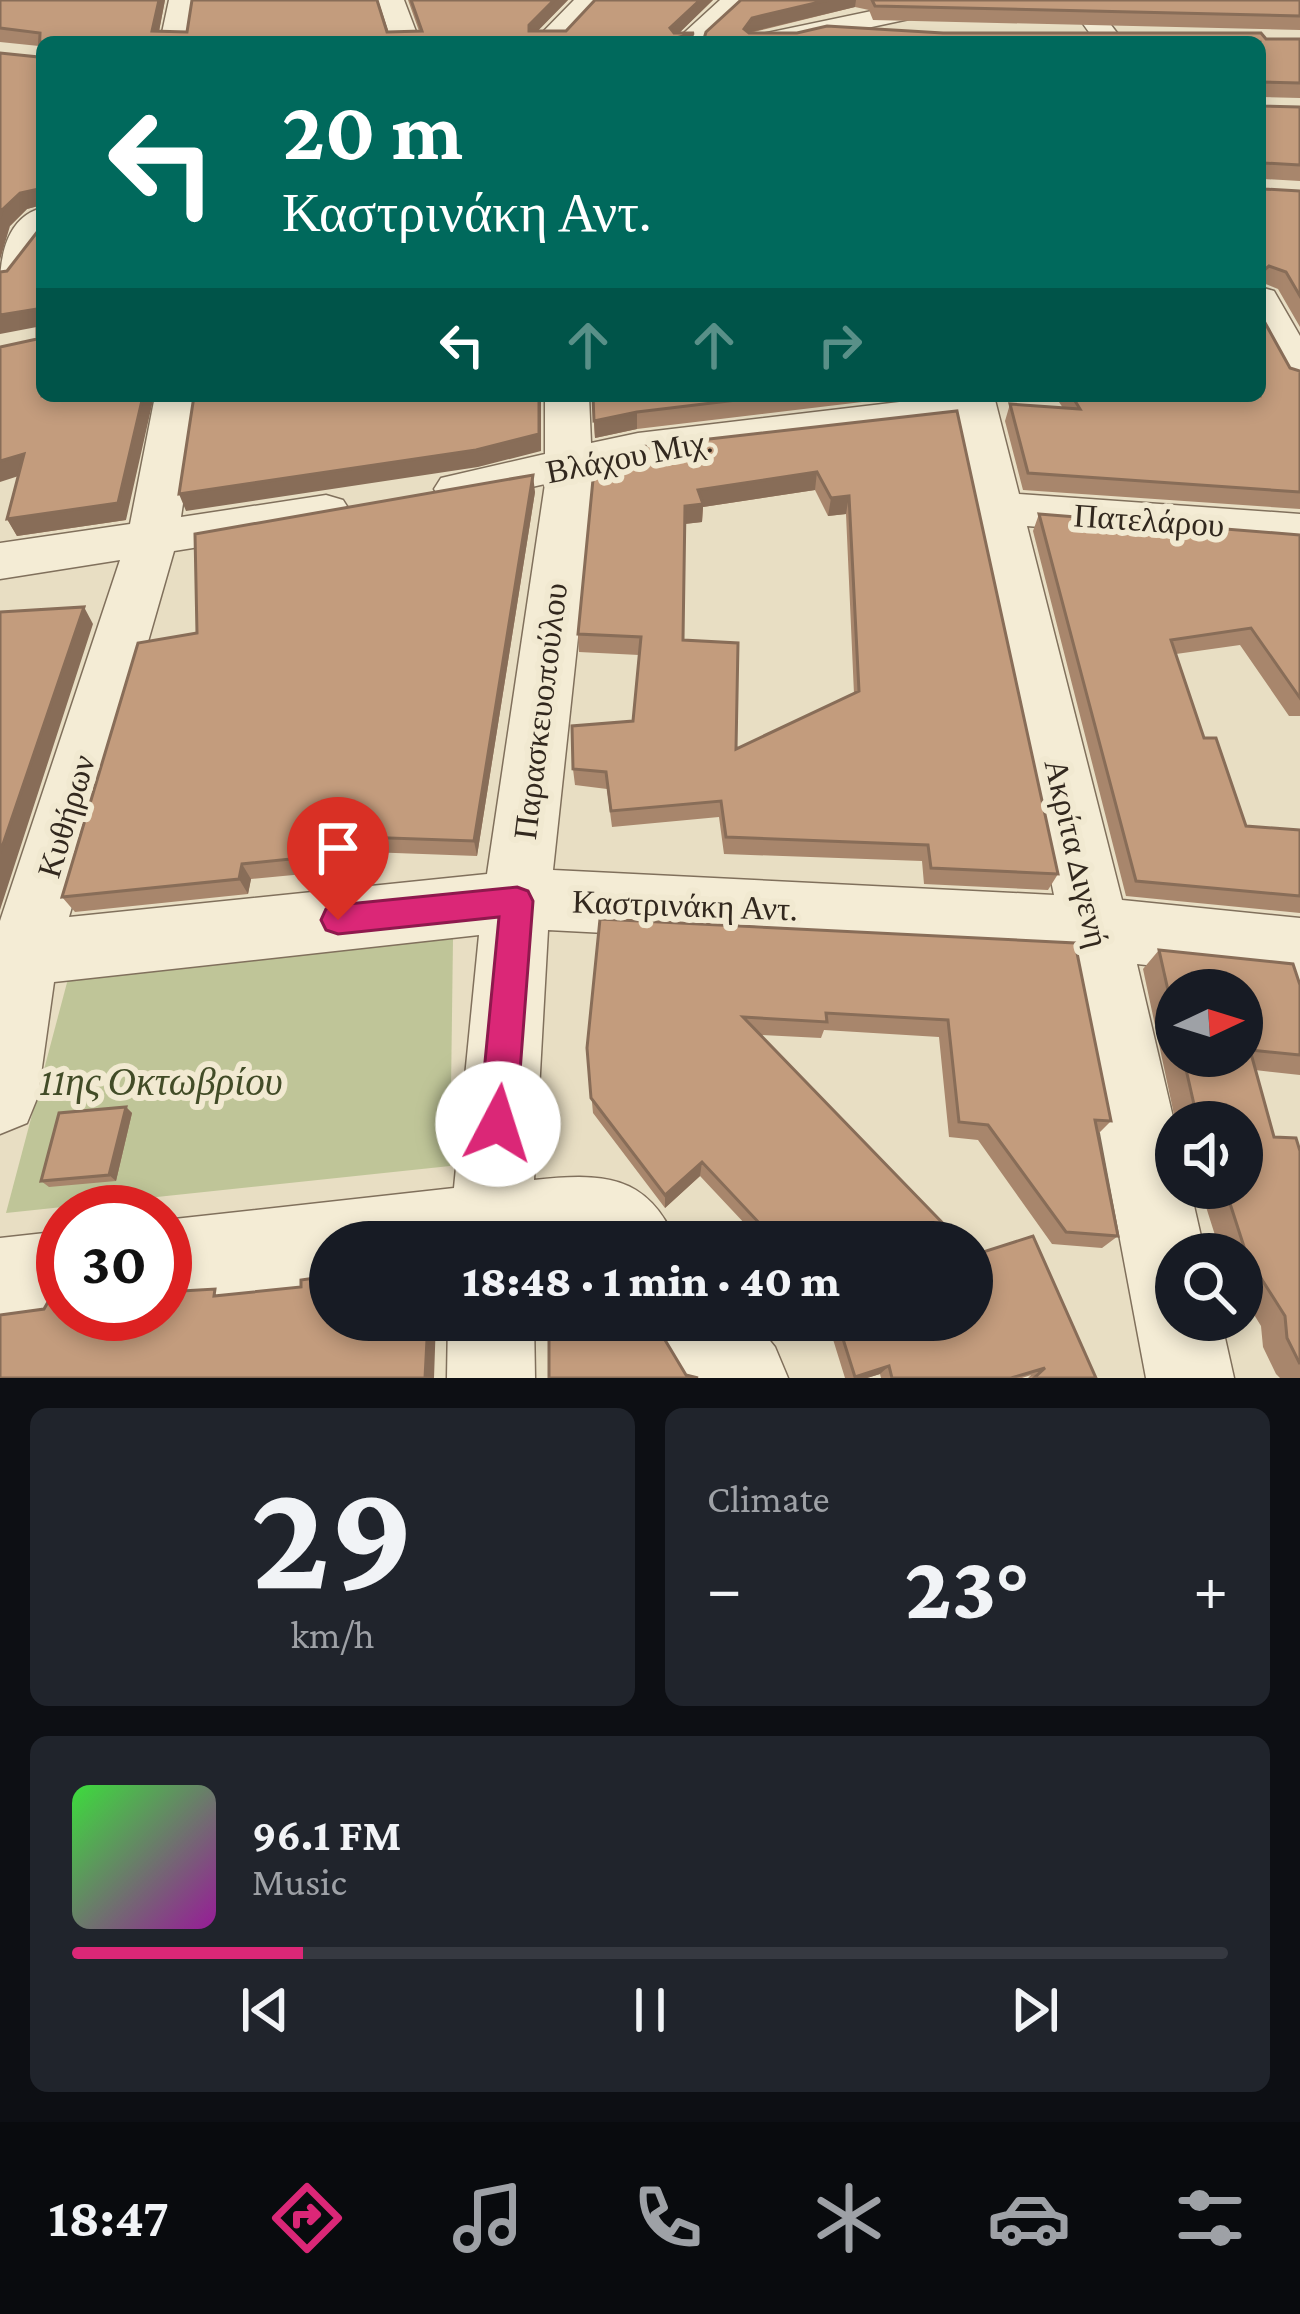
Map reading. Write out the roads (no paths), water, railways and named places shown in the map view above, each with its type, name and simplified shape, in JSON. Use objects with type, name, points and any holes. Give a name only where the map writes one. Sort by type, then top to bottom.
[{"type":"street","points":[[175,36],[182,0]]},
{"type":"street","points":[[391,0],[404,36]]},
{"type":"street","points":[[553,36],[589,0]]},
{"type":"street","points":[[695,36],[735,0]]},
{"type":"street","points":[[857,0],[892,29]]},
{"type":"street","points":[[892,29],[961,0]]},
{"type":"street","points":[[1079,0],[1112,36]]},
{"type":"street","points":[[784,36],[821,26],[942,33]]},
{"type":"street","points":[[0,221],[36,220]]},
{"type":"street","points":[[0,275],[36,228]]},
{"type":"street","points":[[1273,314],[1300,374]]},
{"type":"street","name":"Κυθήρων","points":[[0,1096],[12,954],[152,540],[175,402]]},
{"type":"street","name":"Παρασκευοπούλου","points":[[490,1221],[517,901],[570,465],[567,402]]},
{"type":"street","name":"Βλάχου Μιχ.","points":[[0,561],[385,502],[669,443],[974,402]]},
{"type":"street","name":"Ακρίτα Διγενή","points":[[974,402],[1159,1233]]},
{"type":"street","name":"Πατελάρου","points":[[998,508],[1300,531]]},
{"type":"street","name":"Καστρινάκη Αντ.","points":[[12,954],[517,901],[646,900],[1095,928],[1300,950]]},
{"type":"street","points":[[553,1221],[591,1214],[611,1221]]},
{"type":"street","points":[[192,1259],[309,1249]]},
{"type":"street","points":[[0,1280],[36,1276]]},
{"type":"street","points":[[490,1341],[491,1378]]},
{"type":"street","points":[[715,1341],[744,1378]]},
{"type":"street","name":"Ακρίτα Διγενή","points":[[1182,1341],[1190,1378]]},
{"type":"park label","name":"11ης Οκτωβρίου","points":[[161,1081]]}]
